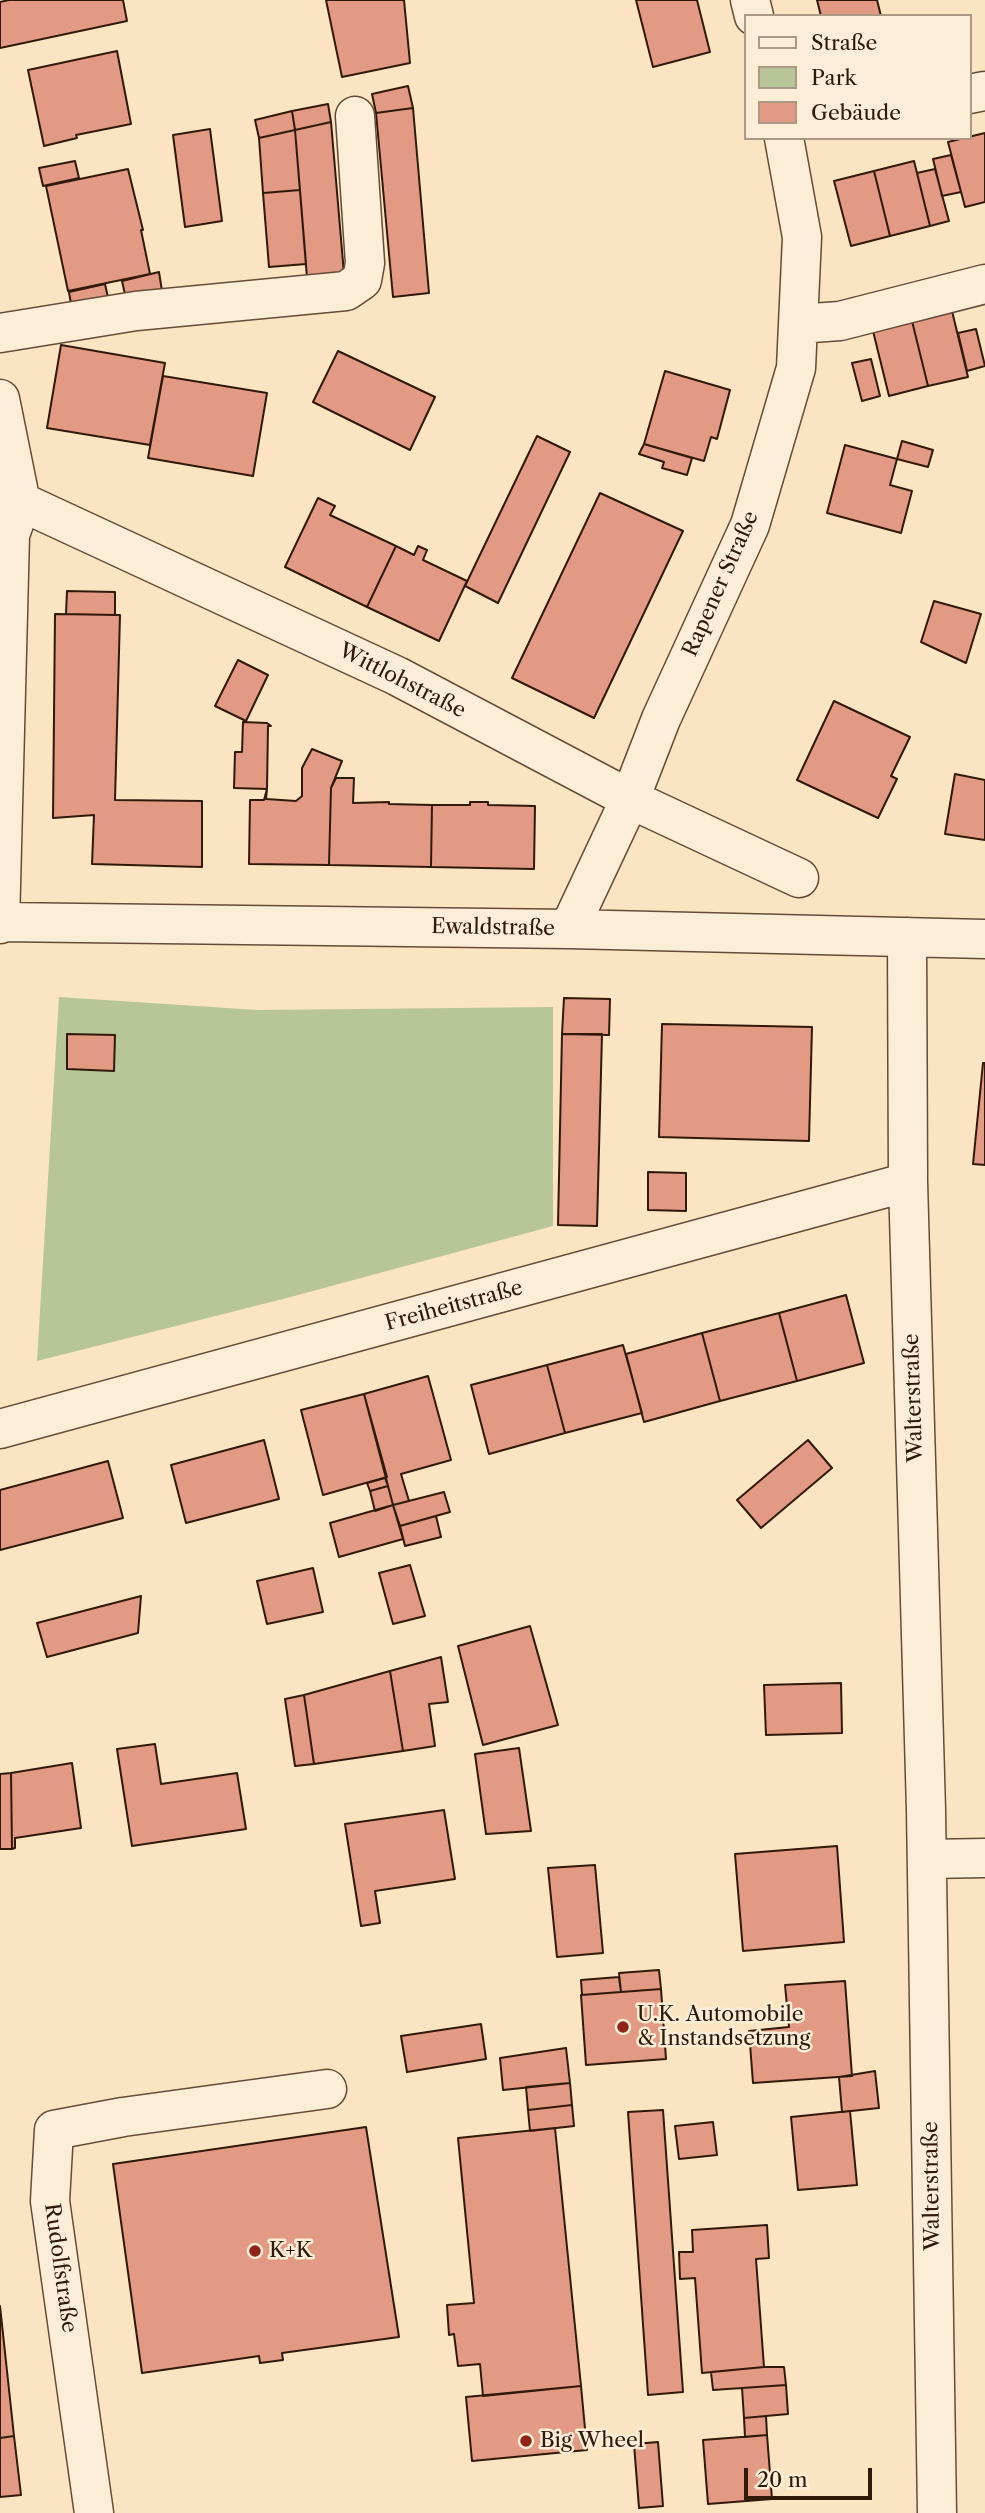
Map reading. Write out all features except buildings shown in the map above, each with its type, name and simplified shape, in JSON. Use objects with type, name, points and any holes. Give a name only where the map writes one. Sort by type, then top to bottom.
[{"type":"street","points":[[0,333],[136,311],[346,291],[362,280],[365,263],[355,116]]},
{"type":"street","name":"Rapener Straße","points":[[569,929],[630,799],[661,719],[750,525],[796,368],[802,237],[785,140]]},
{"type":"street","points":[[798,324],[840,321],[985,284]]},
{"type":"street","points":[[0,399],[10,497],[0,922]]},
{"type":"street","name":"Wittlohstraße","points":[[10,497],[397,676],[630,799],[799,878]]},
{"type":"street","name":"Ewaldstraße","points":[[0,922],[569,929],[985,939]]},
{"type":"street","name":"Walterstraße","points":[[907,937],[908,1182],[927,1859],[937,2513]]},
{"type":"street","name":"Freiheitstraße","points":[[0,1429],[908,1182]]},
{"type":"street","points":[[927,1859],[985,1858]]},
{"type":"street","name":"Rudolfstraße","points":[[94,2513],[50,2201],[54,2130],[123,2117],[327,2089]]},
{"type":"green space","points":[[59,997],[258,1010],[553,1007],[553,1226],[287,1298],[37,1361]]},
{"type":"place","name":"U.K. Automobile & Instandsetzung","points":[[623,2027]]},
{"type":"place","name":"K+K","points":[[255,2251]]},
{"type":"place","name":"Big Wheel","points":[[526,2441]]}]
